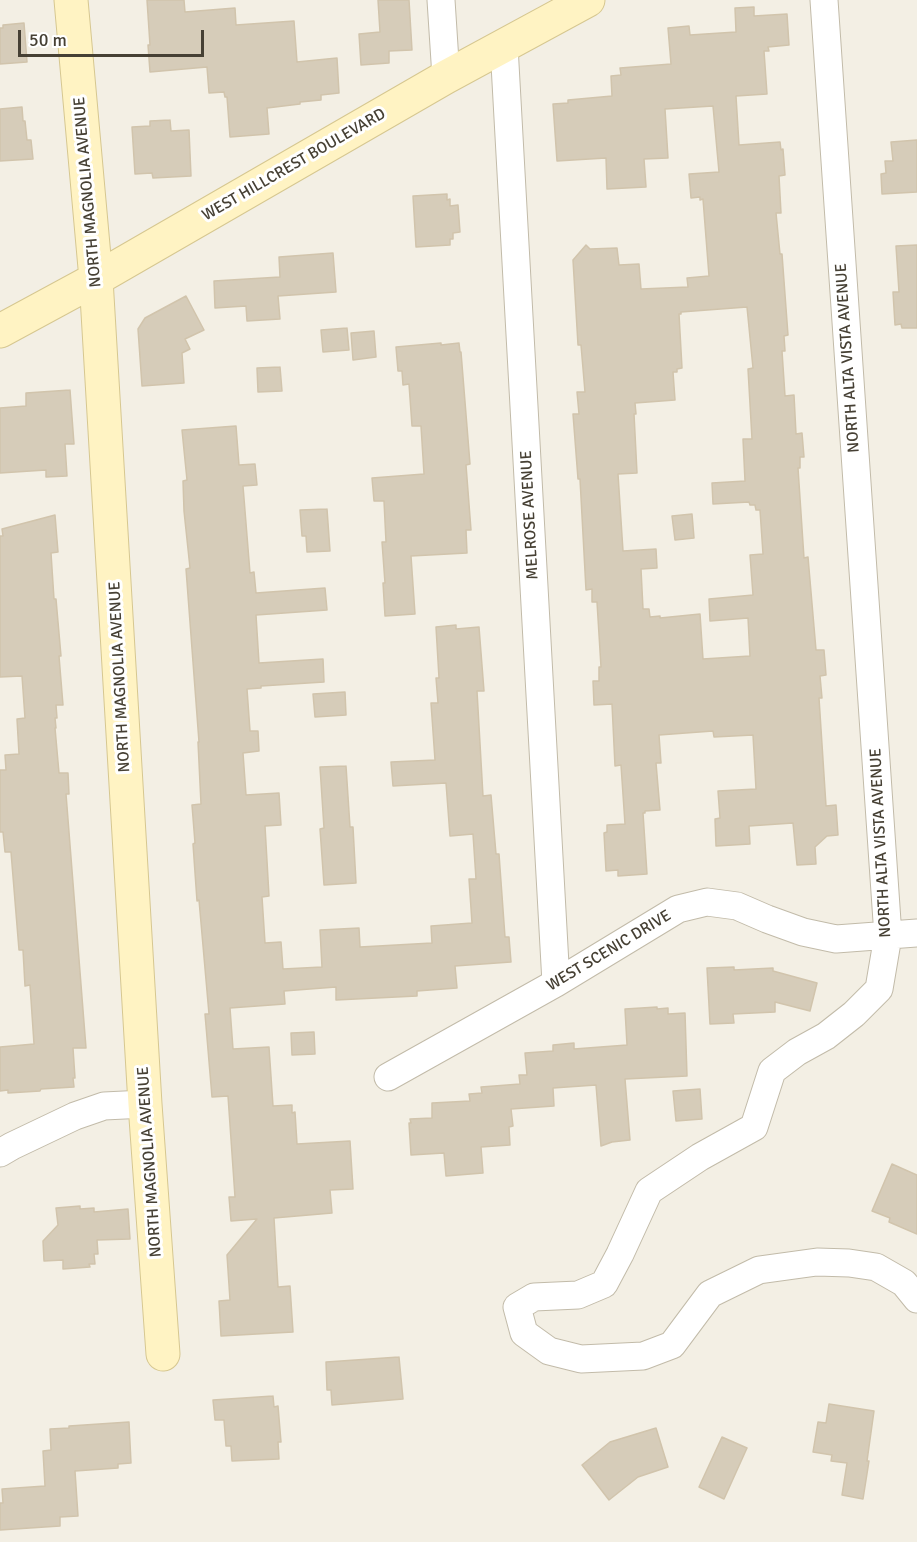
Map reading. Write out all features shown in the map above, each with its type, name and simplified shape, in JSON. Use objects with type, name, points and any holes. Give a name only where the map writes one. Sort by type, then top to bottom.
[{"type":"street","name":"NORTH MAGNOLIA AVENUE","points":[[71,0],[96,279],[145,1104],[163,1354]]},
{"type":"street","points":[[441,0],[446,77]]},
{"type":"street","name":"WEST HILLCREST BOULEVARD","points":[[0,331],[96,279],[446,77],[588,0]]},
{"type":"street","name":"NORTH ALTA VISTA AVENUE","points":[[824,0],[888,936],[879,989],[854,1014],[826,1036],[797,1052],[772,1071],[754,1127],[700,1157],[649,1191],[604,1284],[578,1295],[534,1297],[517,1306],[524,1332],[549,1351],[581,1359],[643,1356],[672,1345],[710,1294],[759,1270],[817,1262],[876,1267],[904,1283],[917,1299]]},
{"type":"street","name":"MELROSE AVENUE","points":[[504,46],[556,983]]},
{"type":"street","name":"WEST SCENIC DRIVE","points":[[388,1077],[556,983],[678,909],[707,902],[737,906],[803,932],[836,939],[917,933]]},
{"type":"street","points":[[0,1153],[75,1116],[104,1106],[145,1104]]},
{"type":"building","points":[[147,0],[184,0],[185,12],[235,8],[236,25],[294,21],[297,62],[337,58],[339,93],[321,95],[321,100],[267,108],[269,134],[230,137],[227,97],[224,92],[209,93],[207,67],[150,72]]},
{"type":"building","points":[[378,0],[409,0],[412,50],[389,51],[389,63],[361,65],[359,34],[380,32]]},
{"type":"building","points":[[754,7],[754,16],[787,14],[789,45],[768,47],[769,51],[764,51],[767,94],[736,96],[739,145],[780,142],[781,150],[783,149],[785,175],[779,176],[781,213],[776,213],[780,254],[782,254],[788,335],[784,336],[785,351],[782,351],[785,396],[794,395],[796,434],[802,433],[804,457],[800,457],[800,468],[798,468],[804,558],[808,557],[816,650],[824,650],[826,675],[820,676],[822,698],[819,698],[826,806],[836,805],[838,835],[827,836],[815,847],[816,864],[797,865],[793,823],[749,826],[750,844],[716,846],[715,819],[720,818],[718,791],[756,789],[753,735],[714,737],[713,731],[659,735],[661,763],[656,763],[660,810],[643,813],[647,874],[618,876],[618,870],[606,871],[604,833],[607,832],[607,825],[625,824],[621,765],[615,766],[612,704],[594,705],[593,681],[599,681],[599,667],[601,667],[597,602],[592,602],[592,589],[586,590],[580,479],[578,479],[573,414],[579,414],[577,392],[585,392],[581,345],[578,345],[573,260],[586,245],[590,249],[617,248],[619,265],[639,264],[641,289],[688,287],[687,278],[709,276],[703,199],[691,198],[689,174],[719,172],[713,106],[665,109],[668,158],[644,159],[646,187],[607,189],[606,158],[557,161],[553,104],[568,103],[568,100],[612,96],[611,76],[621,75],[620,68],[671,64],[668,28],[689,26],[690,35],[736,32],[735,8]],"holes":[[[747,307],[753,368],[748,369],[752,439],[743,439],[745,481],[712,483],[713,504],[749,502],[750,505],[755,505],[756,510],[760,510],[763,554],[750,555],[753,595],[709,599],[710,621],[748,618],[750,656],[703,659],[700,614],[660,618],[660,616],[650,617],[649,609],[643,609],[641,569],[657,568],[656,549],[623,551],[618,474],[637,473],[635,403],[675,400],[673,372],[682,368],[679,314],[681,312]]]},
{"type":"building","points":[[24,23],[27,62],[0,64],[0,28],[3,28],[3,25]]},
{"type":"building","points":[[22,107],[27,140],[31,140],[33,159],[0,161],[0,109]]},
{"type":"building","points":[[170,120],[171,131],[189,130],[191,176],[153,178],[152,173],[135,174],[132,127],[150,126],[150,121]]},
{"type":"building","points":[[917,140],[917,192],[882,194],[881,174],[886,173],[885,161],[893,161],[891,142]]},
{"type":"building","points":[[447,194],[450,206],[458,205],[460,232],[453,233],[450,245],[416,247],[413,196]]},
{"type":"building","points":[[917,245],[917,328],[902,328],[901,324],[895,325],[893,292],[899,292],[896,246]]},
{"type":"building","points":[[333,253],[336,292],[278,296],[280,319],[247,321],[246,306],[215,308],[214,281],[280,277],[279,257]]},
{"type":"building","points":[[186,296],[204,330],[185,339],[190,349],[182,353],[184,383],[142,386],[138,329],[145,318]]},
{"type":"building","points":[[347,328],[349,350],[323,352],[321,330]]},
{"type":"building","points":[[374,331],[376,357],[353,360],[351,333]]},
{"type":"building","points":[[441,343],[441,345],[459,343],[461,352],[470,464],[466,465],[471,530],[466,530],[467,553],[411,556],[415,614],[385,616],[382,542],[386,542],[384,501],[374,501],[372,478],[424,474],[421,426],[412,426],[409,384],[403,385],[402,371],[398,371],[396,347]]},
{"type":"building","points":[[280,367],[282,391],[258,392],[257,368]]},
{"type":"building","points":[[70,390],[74,444],[65,444],[67,476],[46,477],[46,470],[0,473],[0,408],[26,406],[26,393]]},
{"type":"building","points":[[236,426],[239,465],[255,464],[257,485],[243,486],[250,573],[254,572],[256,593],[325,588],[327,610],[256,615],[259,663],[323,659],[324,682],[247,689],[250,731],[258,731],[259,751],[243,753],[246,795],[279,793],[281,825],[265,826],[269,896],[262,897],[265,943],[281,942],[283,969],[322,967],[320,930],[359,928],[360,947],[432,943],[431,926],[472,923],[469,879],[476,879],[473,834],[450,836],[446,783],[393,786],[391,762],[435,760],[431,703],[438,703],[436,627],[456,625],[456,629],[479,627],[484,691],[477,691],[483,796],[491,795],[496,854],[499,854],[505,937],[509,937],[511,962],[455,966],[457,988],[417,991],[417,996],[336,1000],[336,987],[284,991],[285,1004],[230,1008],[233,1049],[269,1047],[273,1106],[292,1105],[292,1113],[295,1112],[297,1144],[350,1141],[353,1189],[330,1190],[332,1213],[274,1218],[278,1287],[290,1286],[293,1332],[221,1336],[219,1301],[230,1300],[227,1255],[257,1219],[231,1221],[229,1197],[235,1197],[228,1096],[212,1097],[205,1014],[209,1014],[193,844],[195,843],[192,805],[201,804],[199,742],[186,569],[190,568],[184,511],[183,481],[187,480],[182,430]]},
{"type":"building","points":[[327,509],[330,551],[307,552],[306,536],[302,536],[300,510]]},
{"type":"building","points":[[692,514],[694,538],[675,540],[672,516]]},
{"type":"building","points":[[55,515],[58,552],[51,553],[61,656],[59,656],[63,705],[56,705],[55,728],[59,773],[68,773],[69,794],[66,794],[86,1048],[73,1048],[74,1087],[8,1093],[8,1090],[0,1091],[0,1047],[34,1044],[30,985],[25,986],[23,950],[19,950],[11,852],[5,852],[3,832],[0,832],[0,770],[6,770],[5,755],[19,754],[17,719],[25,718],[22,676],[0,677],[0,536],[3,536],[2,529]]},
{"type":"building","points":[[345,692],[346,715],[315,717],[313,694]]},
{"type":"building","points":[[346,766],[356,883],[324,885],[320,829],[324,828],[320,767]]},
{"type":"building","points":[[734,967],[734,970],[773,968],[773,971],[817,983],[810,1011],[775,1002],[775,1012],[733,1014],[734,1023],[710,1024],[707,968]]},
{"type":"building","points":[[657,1007],[657,1009],[668,1008],[668,1014],[685,1013],[687,1076],[625,1079],[630,1140],[601,1146],[596,1085],[553,1088],[554,1106],[511,1109],[513,1126],[509,1127],[510,1145],[481,1147],[483,1173],[446,1176],[444,1153],[411,1155],[410,1119],[432,1118],[432,1103],[470,1101],[469,1094],[482,1093],[481,1087],[520,1084],[519,1075],[527,1075],[525,1053],[553,1051],[553,1045],[574,1043],[574,1049],[627,1045],[625,1009]]},
{"type":"building","points":[[314,1032],[315,1054],[292,1055],[291,1033]]},
{"type":"building","points":[[700,1089],[702,1119],[676,1121],[673,1091]]},
{"type":"building","points":[[892,1164],[917,1175],[917,1234],[889,1222],[890,1218],[872,1211]]},
{"type":"building","points":[[80,1206],[80,1209],[94,1208],[94,1212],[128,1209],[130,1239],[97,1240],[98,1254],[94,1254],[95,1264],[89,1264],[90,1267],[63,1269],[63,1260],[44,1261],[43,1241],[58,1225],[56,1208]]},
{"type":"building","points":[[399,1357],[403,1399],[332,1405],[331,1390],[327,1390],[326,1362]]},
{"type":"building","points":[[273,1396],[274,1407],[278,1406],[281,1442],[278,1442],[279,1459],[232,1461],[231,1446],[226,1446],[224,1420],[215,1420],[213,1400]]},
{"type":"building","points":[[829,1404],[874,1411],[863,1499],[842,1495],[847,1463],[831,1461],[832,1455],[813,1452],[818,1422],[826,1423]]},
{"type":"building","points":[[129,1422],[131,1463],[118,1464],[118,1468],[75,1471],[78,1516],[60,1517],[60,1526],[0,1530],[2,1489],[45,1486],[43,1451],[51,1450],[50,1429]]},
{"type":"building","points":[[656,1428],[668,1467],[638,1477],[609,1500],[582,1465],[610,1442]]},
{"type":"building","points":[[722,1437],[747,1448],[724,1499],[699,1487]]}]
